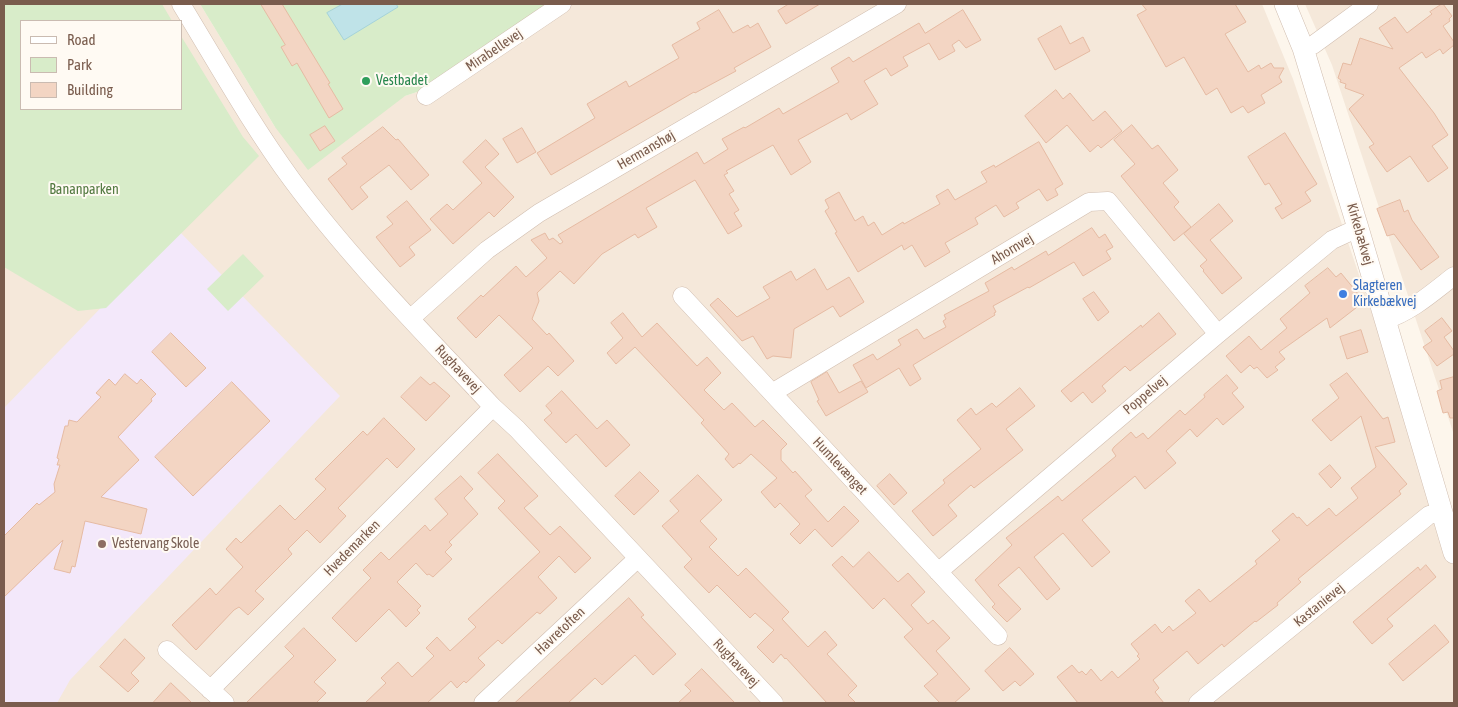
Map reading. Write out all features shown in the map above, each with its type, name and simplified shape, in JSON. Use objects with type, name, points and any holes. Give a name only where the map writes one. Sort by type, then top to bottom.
[{"type":"street","name":"Rughavevej","points":[[181,4],[243,108],[291,179],[341,242],[493,407],[517,429],[774,703]]},
{"type":"street","name":"Mirabellevej","points":[[426,96],[562,4]]},
{"type":"street","name":"Hermanshøj","points":[[411,318],[487,250],[538,213],[897,4]]},
{"type":"street","name":"Kirkebækvej","points":[[1286,4],[1303,48],[1454,553]]},
{"type":"street","points":[[1303,48],[1313,45],[1369,4]]},
{"type":"street","name":"Ahornvej","points":[[772,393],[1089,202],[1108,201],[1218,334]]},
{"type":"street","name":"Poppelvej","points":[[938,572],[1218,334],[1332,240],[1358,228]]},
{"type":"street","points":[[1385,320],[1395,317],[1454,276]]},
{"type":"street","name":"Humlevænget","points":[[682,296],[998,636]]},
{"type":"street","name":"Hvedemarken","points":[[210,690],[493,407]]},
{"type":"street","name":"Kastanievej","points":[[1198,703],[1429,515],[1442,512]]},
{"type":"street","name":"Havretoften","points":[[483,703],[637,559]]},
{"type":"street","points":[[167,650],[225,703]]},
{"type":"shaded area","points":[[4,4],[200,4],[275,127],[423,90],[546,4],[1262,4],[1293,79],[1454,557],[1454,703],[4,703]]},
{"type":"shaded area","points":[[1305,4],[1454,4],[1454,435],[1332,65]]},
{"type":"shaded area","name":"Vestervang Skole","points":[[177,229],[340,396],[70,680],[57,703],[4,703],[4,408]]},
{"type":"green space","name":"Bananparken","points":[[4,4],[162,4],[171,20],[20,20],[20,110],[182,110],[182,38],[243,137],[259,156],[106,308],[78,311],[4,267]]},
{"type":"green space","name":"Vestbadet","points":[[200,4],[546,4],[423,90],[405,96],[308,170],[275,127]]},
{"type":"green space","points":[[243,254],[264,276],[228,311],[207,289]]},
{"type":"water","points":[[343,4],[396,4],[398,7],[344,40],[327,13]]},
{"type":"building","points":[[261,4],[282,4],[330,83],[328,84],[343,109],[329,118],[297,63],[292,66],[281,47],[285,45]]},
{"type":"building","points":[[789,4],[820,4],[786,24],[778,11]]},
{"type":"building","points":[[1142,4],[1235,4],[1246,22],[1225,34],[1248,72],[1259,65],[1261,69],[1271,63],[1274,68],[1284,68],[1279,77],[1282,82],[1261,95],[1265,103],[1248,113],[1243,106],[1231,113],[1217,88],[1206,95],[1184,57],[1166,67],[1137,15],[1146,10]]},
{"type":"building","points":[[1442,4],[1452,16],[1449,19],[1450,21],[1443,26],[1454,42],[1454,45],[1443,54],[1440,49],[1426,58],[1422,52],[1399,68],[1434,113],[1448,135],[1432,146],[1448,168],[1428,182],[1410,156],[1387,172],[1369,147],[1374,144],[1349,109],[1364,95],[1345,88],[1346,84],[1340,82],[1341,80],[1338,78],[1343,63],[1351,65],[1360,38],[1393,49],[1379,28],[1395,17],[1407,33]]},
{"type":"building","points":[[719,10],[733,33],[748,25],[750,28],[758,23],[771,47],[734,68],[736,71],[694,92],[551,175],[537,153],[595,118],[587,104],[626,81],[629,87],[679,58],[672,45],[700,29],[697,23]]},
{"type":"building","points":[[963,10],[981,40],[966,48],[959,40],[952,45],[955,51],[939,60],[929,43],[903,57],[908,66],[891,76],[886,68],[864,81],[878,104],[851,120],[847,113],[798,140],[811,162],[791,175],[773,145],[726,171],[728,173],[724,175],[734,191],[729,194],[739,210],[734,213],[742,226],[728,234],[695,180],[646,208],[657,227],[638,238],[635,234],[602,254],[574,284],[560,271],[537,293],[539,301],[532,319],[547,335],[549,333],[574,361],[558,376],[548,366],[520,392],[504,375],[533,348],[499,315],[476,338],[457,318],[516,266],[526,277],[547,258],[531,240],[545,233],[549,240],[553,238],[560,244],[563,242],[558,235],[697,152],[704,164],[728,149],[722,139],[779,108],[783,114],[839,82],[831,68],[849,57],[853,62],[919,23],[925,33]]},
{"type":"building","points":[[1061,26],[1070,44],[1083,37],[1090,51],[1055,70],[1038,39]]},
{"type":"building","points":[[1056,90],[1063,99],[1070,93],[1093,121],[1105,111],[1122,131],[1101,148],[1098,145],[1090,152],[1067,125],[1046,143],[1025,116]]},
{"type":"building","points":[[1132,125],[1152,149],[1158,145],[1178,170],[1163,183],[1179,202],[1174,207],[1191,227],[1174,241],[1121,176],[1135,164],[1114,140]]},
{"type":"building","points":[[325,126],[335,141],[320,151],[310,135]]},
{"type":"building","points":[[383,127],[396,140],[398,139],[429,175],[411,190],[389,165],[360,187],[368,197],[352,210],[328,179],[347,164],[342,158]]},
{"type":"building","points":[[522,128],[536,152],[517,163],[503,139]]},
{"type":"building","points":[[1285,133],[1317,184],[1305,192],[1311,201],[1282,219],[1275,208],[1282,204],[1269,183],[1265,185],[1248,157]]},
{"type":"building","points":[[486,140],[499,154],[485,167],[514,197],[494,217],[489,212],[453,244],[430,219],[447,204],[453,210],[482,183],[463,162]]},
{"type":"building","points":[[1039,142],[1063,184],[1055,189],[1058,195],[1047,201],[1039,189],[1016,203],[1019,208],[1004,217],[996,205],[975,218],[978,224],[945,243],[950,252],[925,267],[912,245],[904,250],[902,245],[858,272],[835,233],[837,232],[825,211],[829,208],[825,200],[839,192],[855,221],[863,216],[868,226],[874,222],[882,235],[903,222],[904,224],[940,204],[936,196],[948,189],[955,200],[987,182],[981,172],[994,165],[995,167]]},
{"type":"building","points":[[1400,200],[1404,212],[1408,210],[1412,220],[1439,257],[1421,270],[1394,234],[1387,236],[1377,209]]},
{"type":"building","points":[[407,201],[431,230],[409,247],[415,255],[400,267],[376,237],[393,224],[387,217]]},
{"type":"building","points":[[1219,204],[1233,221],[1210,240],[1242,278],[1222,294],[1200,266],[1207,260],[1184,234]]},
{"type":"building","points":[[1092,228],[1099,238],[1105,234],[1113,247],[1106,251],[1111,259],[1083,276],[1074,262],[993,306],[996,312],[994,313],[995,315],[913,365],[921,379],[910,386],[899,368],[866,388],[853,365],[873,354],[877,360],[901,345],[898,340],[917,329],[924,339],[946,327],[943,321],[946,319],[944,315],[989,291],[985,283],[1012,267],[1014,270],[1046,251],[1048,255]]},
{"type":"building","points":[[1328,268],[1336,277],[1341,273],[1359,295],[1361,304],[1330,328],[1327,318],[1279,352],[1285,359],[1275,367],[1278,370],[1267,378],[1257,367],[1254,369],[1250,365],[1241,373],[1226,356],[1249,336],[1261,350],[1287,328],[1280,319],[1310,293],[1305,286]]},
{"type":"building","points":[[815,269],[827,290],[849,277],[864,302],[840,317],[833,306],[794,329],[791,358],[773,356],[767,359],[753,336],[742,341],[710,305],[718,298],[737,317],[770,298],[763,287],[791,271],[796,280]]},
{"type":"building","points":[[1094,292],[1109,312],[1098,321],[1083,299]]},
{"type":"building","points":[[623,313],[642,337],[657,323],[697,366],[707,357],[721,373],[704,390],[724,410],[732,403],[755,427],[763,420],[787,444],[781,450],[781,460],[793,473],[795,471],[812,490],[805,496],[828,522],[844,506],[859,521],[832,547],[815,529],[800,544],[790,534],[800,524],[780,503],[775,508],[761,492],[777,478],[751,454],[733,468],[725,459],[729,454],[701,423],[704,420],[635,347],[616,364],[607,353],[623,338],[611,323]]},
{"type":"building","points":[[1159,313],[1176,334],[1130,371],[1125,366],[1102,386],[1106,391],[1092,403],[1083,392],[1071,402],[1061,391],[1141,325],[1142,327]]},
{"type":"building","points":[[1442,318],[1452,331],[1444,337],[1454,351],[1454,354],[1437,366],[1423,347],[1432,341],[1425,331]]},
{"type":"building","points":[[1361,330],[1368,352],[1347,359],[1340,337]]},
{"type":"building","points":[[171,333],[206,368],[186,387],[152,352]]},
{"type":"building","points":[[827,372],[839,393],[861,381],[868,392],[826,416],[817,401],[819,400],[811,382]]},
{"type":"building","points":[[1347,373],[1383,419],[1388,417],[1395,442],[1375,447],[1407,484],[1399,491],[1401,494],[1298,579],[1301,582],[1277,603],[1278,605],[1224,647],[1222,644],[1198,664],[1187,651],[1153,680],[1159,688],[1155,692],[1164,703],[1078,703],[1057,677],[1072,665],[1079,673],[1082,671],[1086,675],[1091,669],[1101,681],[1112,671],[1118,678],[1140,659],[1137,656],[1139,654],[1131,644],[1155,624],[1162,633],[1169,626],[1173,631],[1196,613],[1185,601],[1199,589],[1210,602],[1257,564],[1255,561],[1280,540],[1272,531],[1293,513],[1307,526],[1329,508],[1336,516],[1358,498],[1351,488],[1376,467],[1361,416],[1331,441],[1312,420],[1339,398],[1330,385]]},
{"type":"building","points":[[125,374],[137,384],[141,379],[156,394],[151,399],[152,401],[118,437],[139,460],[101,497],[147,509],[141,534],[85,521],[75,567],[72,566],[70,573],[54,569],[63,540],[4,597],[4,536],[37,503],[39,505],[55,492],[54,484],[60,465],[57,465],[59,459],[57,458],[65,426],[68,426],[69,420],[77,422],[101,397],[96,393],[109,379],[115,385]]},
{"type":"building","points":[[1227,375],[1238,388],[1232,393],[1244,407],[1223,425],[1217,418],[1197,437],[1190,429],[1166,451],[1176,463],[1145,489],[1135,476],[1082,520],[1110,552],[1092,567],[1063,533],[1034,557],[1060,589],[1047,600],[1019,567],[998,585],[1021,609],[1007,622],[992,607],[995,604],[975,580],[1012,545],[1006,538],[1058,496],[1062,501],[1116,456],[1112,450],[1131,432],[1136,438],[1143,433],[1148,439],[1180,410],[1185,415]]},
{"type":"building","points":[[421,377],[430,385],[434,382],[450,396],[426,421],[401,397]]},
{"type":"building","points":[[1454,377],[1454,418],[1450,418],[1448,412],[1443,413],[1437,391],[1442,389],[1440,381]]},
{"type":"building","points":[[232,382],[270,421],[193,496],[155,457]]},
{"type":"building","points":[[1020,388],[1035,406],[1006,429],[1023,450],[974,488],[971,485],[948,505],[957,516],[933,536],[912,511],[945,483],[943,480],[981,449],[957,420],[971,408],[976,415],[992,403],[996,407]]},
{"type":"building","points":[[562,391],[597,429],[607,420],[630,445],[606,467],[576,434],[566,443],[544,420],[552,413],[546,406]]},
{"type":"building","points":[[384,418],[415,449],[397,468],[387,458],[338,508],[346,516],[320,543],[307,530],[288,549],[292,554],[255,591],[264,599],[248,615],[239,607],[234,610],[196,650],[172,625],[210,588],[216,595],[243,567],[226,549],[236,538],[241,543],[280,505],[295,520],[326,489],[315,479],[363,431],[367,435]]},
{"type":"building","points":[[498,454],[538,496],[524,508],[550,535],[560,526],[591,558],[575,573],[559,556],[538,577],[557,598],[540,614],[537,612],[502,644],[498,640],[478,658],[485,665],[466,683],[464,681],[457,688],[451,681],[427,703],[365,703],[386,683],[381,678],[398,662],[412,677],[434,656],[426,648],[437,637],[450,651],[476,627],[468,619],[540,552],[498,508],[505,501],[478,473]]},
{"type":"building","points":[[1330,465],[1341,478],[1331,488],[1319,474]]},
{"type":"building","points":[[640,472],[659,491],[634,515],[615,496]]},
{"type":"building","points":[[890,474],[907,493],[894,505],[877,486]]},
{"type":"building","points":[[698,475],[722,500],[700,521],[717,539],[709,547],[738,576],[746,568],[789,612],[782,619],[808,647],[825,631],[837,645],[827,654],[857,686],[848,695],[856,703],[827,703],[781,654],[773,663],[757,647],[774,630],[755,613],[750,618],[717,585],[709,593],[684,567],[692,559],[662,526],[679,511],[670,501]]},
{"type":"building","points":[[461,476],[473,489],[464,498],[478,514],[449,542],[452,545],[445,552],[452,559],[433,577],[429,574],[427,575],[416,563],[397,582],[421,606],[417,610],[420,613],[406,627],[389,609],[356,642],[332,618],[371,578],[363,570],[381,552],[389,560],[425,525],[430,531],[448,514],[435,499]]},
{"type":"building","points":[[869,552],[898,582],[908,573],[925,592],[911,605],[928,624],[933,620],[950,638],[936,651],[970,689],[954,703],[940,703],[924,686],[938,674],[904,637],[913,629],[884,598],[873,609],[832,565],[842,556],[853,567]]},
{"type":"building","points":[[1426,565],[1436,577],[1387,619],[1393,626],[1372,644],[1353,622],[1418,567],[1420,570]]},
{"type":"building","points":[[629,598],[644,615],[641,617],[676,654],[653,675],[635,655],[602,685],[595,678],[568,703],[515,703]]},
{"type":"building","points":[[1435,625],[1449,642],[1403,681],[1389,664]]},
{"type":"building","points":[[304,628],[336,660],[314,682],[326,693],[316,703],[246,703],[294,656],[285,647]]},
{"type":"building","points":[[125,639],[145,658],[131,673],[139,681],[128,692],[100,667]]},
{"type":"building","points":[[1010,648],[1034,674],[1020,686],[1015,681],[1003,691],[985,671]]},
{"type":"building","points":[[702,669],[735,703],[678,703],[691,691],[685,685]]},
{"type":"building","points":[[171,683],[192,703],[153,703]]},
{"type":"place","name":"Vestbadet","points":[[366,81]]},
{"type":"place","name":"Slagteren Kirkebækvej","points":[[1343,294]]},
{"type":"place","name":"Vestervang Skole","points":[[102,544]]}]
